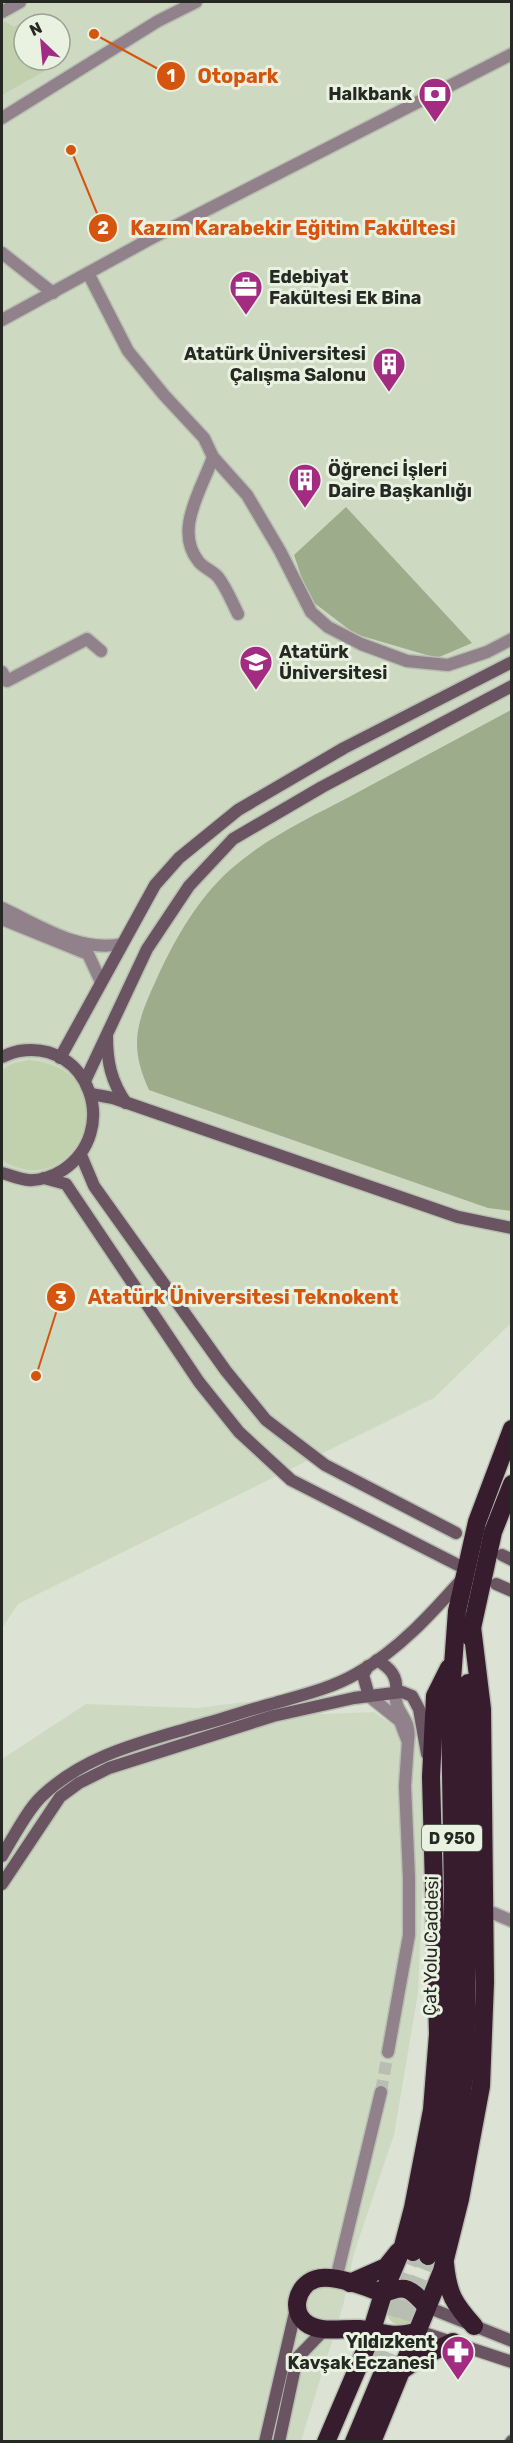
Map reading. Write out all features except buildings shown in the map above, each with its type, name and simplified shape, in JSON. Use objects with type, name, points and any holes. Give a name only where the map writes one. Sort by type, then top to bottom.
[{"type":"highway","name":"Çat Yolu Caddesi","points":[[421,2258],[450,2082],[453,1899],[450,1707],[461,1570],[512,1429]]},
{"type":"highway","name":"Çat Yolu Caddesi","points":[[421,2258],[452,2163],[465,2071],[468,1902],[468,1643],[493,1532],[512,1484]]},
{"type":"highway","points":[[372,2442],[382,2357],[383,2294],[421,2258],[460,2199],[481,2086],[485,1982],[482,1709],[472,1627]]},
{"type":"highway","points":[[338,2442],[382,2357],[418,2331],[427,2307],[414,2208],[432,2110],[438,2034],[431,1776],[435,1696],[453,1658]]},
{"type":"highway","points":[[343,2281],[386,2266],[421,2258]]},
{"type":"highway","points":[[421,2258],[447,2284],[457,2307],[474,2326]]},
{"type":"highway","points":[[427,2307],[415,2293],[407,2289],[397,2287],[383,2294],[343,2281],[317,2278],[306,2284],[298,2295],[297,2306],[308,2324],[325,2329],[382,2357],[421,2357],[453,2342]]},
{"type":"highway","points":[[326,2442],[382,2357],[401,2336],[418,2331]]},
{"type":"highway","points":[[354,2442],[382,2357]]},
{"type":"main road","points":[[60,1058],[155,885],[178,858],[231,814],[344,748],[512,662]]},
{"type":"main road","points":[[85,1081],[147,950],[189,886],[233,839],[322,787],[512,686]]},
{"type":"main road","points":[[107,1035],[109,1070],[116,1089],[126,1103]]},
{"type":"main road","points":[[2,1057],[19,1051],[40,1051],[60,1058],[74,1068],[85,1081],[94,1108],[91,1137],[81,1155],[58,1173],[29,1180],[2,1173]]},
{"type":"main road","points":[[91,1094],[126,1103],[458,1217],[512,1228]]},
{"type":"main road","points":[[81,1155],[94,1186],[226,1371],[266,1420],[325,1465],[456,1533]]},
{"type":"main road","points":[[2,1856],[39,1798],[58,1781],[97,1758],[129,1745],[303,1696],[355,1675],[411,1633],[461,1570],[291,1480],[239,1432],[199,1382],[66,1184],[44,1178]]},
{"type":"main road","points":[[496,1584],[512,1592]]},
{"type":"main road","points":[[372,1663],[389,1668],[394,1674],[397,1684],[396,1692]]},
{"type":"main road","points":[[369,1696],[363,1675],[372,1663]]},
{"type":"main road","points":[[2,1884],[60,1797],[79,1783],[109,1768],[273,1716],[369,1696],[402,1692],[412,1696],[419,1709],[431,1776]]},
{"type":"main road","points":[[265,2442],[297,2306]]},
{"type":"main road","points":[[427,2307],[512,2341]]},
{"type":"main road","points":[[279,2442],[297,2358],[325,2329]]},
{"type":"main road","points":[[418,2331],[512,2362]]},
{"type":"street","points":[[2,12],[20,2]]},
{"type":"street","points":[[2,118],[158,21],[196,2]]},
{"type":"street","points":[[2,320],[150,239],[512,54]]},
{"type":"street","points":[[2,253],[53,292]]},
{"type":"street","points":[[88,273],[128,351],[164,395],[204,438],[213,458],[247,495],[280,550],[311,612],[328,627],[361,644],[407,661],[448,665],[487,652],[512,639]]},
{"type":"street","points":[[213,458],[191,512],[188,530],[189,543],[199,562],[218,577],[238,614]]},
{"type":"street","points":[[2,672],[7,681],[87,639],[101,651]]},
{"type":"street","points":[[2,908],[78,943],[103,947],[122,944]]},
{"type":"street","points":[[2,919],[88,954],[101,982]]},
{"type":"street","points":[[388,2052],[409,1935],[405,1786],[410,1732],[408,1723],[394,1701],[396,1692]]},
{"type":"street","points":[[369,1696],[400,1721],[408,1742]]},
{"type":"street","points":[[484,1913],[494,1913],[512,1921]]},
{"type":"street","points":[[343,2281],[381,2092]]},
{"type":"shaded area","name":"Atatürk Üniversitesi","points":[[2,2],[511,2],[511,1323],[434,1398],[18,1604],[2,1628]]},
{"type":"shaded area","points":[[4,21],[12,26],[12,72],[43,72],[2,95],[2,23]]},
{"type":"shaded area","points":[[346,507],[472,643],[437,658],[355,634],[309,599],[294,555]]},
{"type":"shaded area","points":[[511,710],[511,1211],[488,1208],[149,1090],[142,1074],[137,1046],[144,1008],[180,934],[198,906],[219,880],[244,858],[288,829]]},
{"type":"shaded area","points":[[29,1060],[61,1069],[80,1087],[87,1109],[83,1132],[71,1152],[53,1166],[29,1170],[2,1160],[2,1070],[12,1064]]},
{"type":"shaded area","points":[[244,1702],[322,1714],[374,1712],[428,1749],[418,1993],[394,2135],[354,2253],[343,2306],[301,2441],[2,2442],[2,1759],[86,1704],[198,1708]]},
{"type":"shaded area","points":[[401,2297],[411,2301],[415,2311],[411,2321],[401,2325],[391,2321],[387,2311],[391,2301]]},
{"type":"tunnel","points":[[381,2092],[388,2052]]},
{"type":"tunnel","points":[[369,2365],[413,2252]]},
{"type":"tunnel","points":[[384,2370],[428,2256]]},
{"type":"place","name":"Otopark","points":[[94,34]]},
{"type":"place","name":"Halkbank","points":[[435,123]]},
{"type":"place","name":"Kazım Karabekir Eğitim Fakültesi","points":[[71,150]]},
{"type":"place","name":"Edebiyat Fakültesi Ek Bina","points":[[246,316]]},
{"type":"place","name":"Atatürk Üniversitesi Çalışma Salonu","points":[[389,393]]},
{"type":"place","name":"Öğrenci İşleri Daire Başkanlığı","points":[[305,509]]},
{"type":"place","name":"Atatürk Üniversitesi","points":[[256,691]]},
{"type":"place","name":"Atatürk Üniversitesi Teknokent","points":[[36,1376]]},
{"type":"place","name":"Yıldızkent Kavşak Eczanesi","points":[[458,2381]]}]
